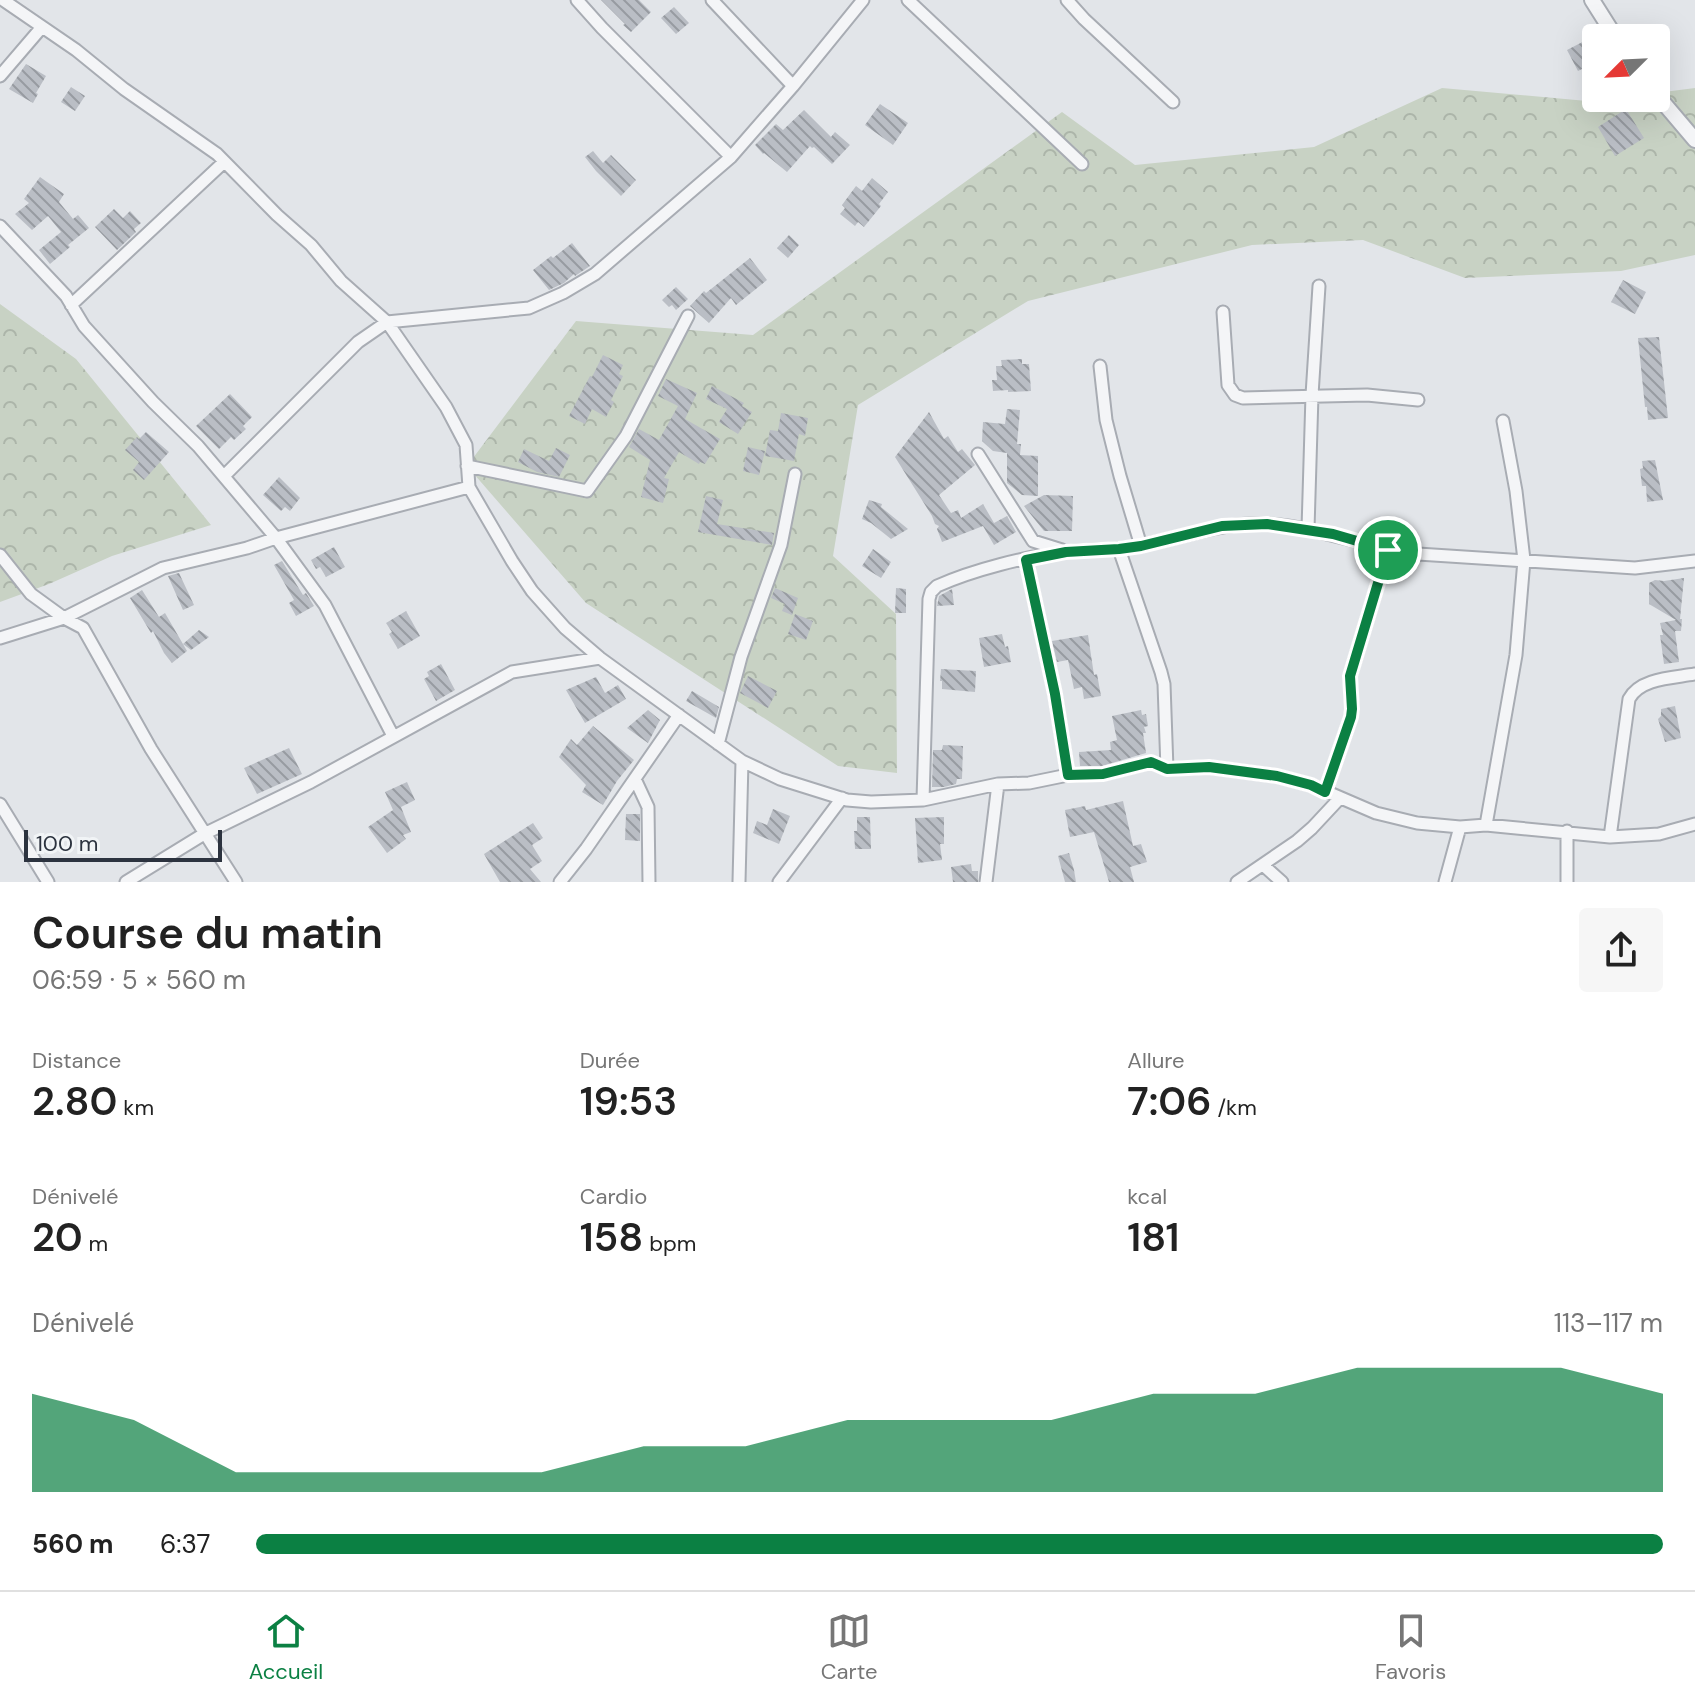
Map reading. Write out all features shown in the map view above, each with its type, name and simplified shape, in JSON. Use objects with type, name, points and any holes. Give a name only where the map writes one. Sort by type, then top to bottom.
[{"type":"street","points":[[3,0],[217,154],[311,245],[341,281],[387,322],[446,407],[466,445],[469,487],[532,591],[565,628],[600,658],[742,761],[780,779],[842,798],[871,802],[923,800],[998,784],[1103,774],[1151,762],[1167,769],[1209,767],[1277,776],[1311,785],[1376,813],[1417,823],[1460,827],[1486,825],[1610,837],[1659,834],[1695,824]]},
{"type":"street","points":[[577,0],[731,157]]},
{"type":"street","points":[[712,0],[793,86]]},
{"type":"street","points":[[224,476],[358,342],[387,322],[529,308],[595,274],[731,157],[863,0]]},
{"type":"street","points":[[908,0],[1082,164]]},
{"type":"street","points":[[1067,0],[1173,102]]},
{"type":"street","points":[[1592,0],[1607,24]]},
{"type":"street","points":[[0,76],[42,27]]},
{"type":"street","points":[[1670,111],[1695,140]]},
{"type":"street","points":[[71,305],[224,162]]},
{"type":"street","points":[[0,226],[66,296],[84,326],[198,446],[276,538],[325,605],[393,736]]},
{"type":"street","points":[[1308,529],[1319,286]]},
{"type":"street","points":[[1223,312],[1228,385],[1235,395],[1243,398],[1367,395],[1418,400]]},
{"type":"street","points":[[467,466],[587,491],[626,436],[688,316]]},
{"type":"street","points":[[1100,366],[1106,420],[1141,546]]},
{"type":"street","points":[[1486,825],[1516,655],[1524,560],[1503,421]]},
{"type":"street","points":[[978,454],[1033,541],[1066,552]]},
{"type":"street","points":[[718,744],[741,657],[781,545],[795,474]]},
{"type":"street","points":[[0,638],[64,618],[163,568],[469,487]]},
{"type":"street","points":[[923,800],[929,599],[931,592],[944,583],[1066,552],[1141,546],[1222,526],[1267,524],[1308,529],[1388,550],[1418,554],[1635,568],[1695,561]]},
{"type":"street","points":[[1119,549],[1164,684],[1167,769]]},
{"type":"street","points":[[1325,792],[1351,717],[1350,676],[1388,550]]},
{"type":"street","points":[[0,555],[31,594],[83,628],[151,749],[236,882]]},
{"type":"street","points":[[1026,560],[1055,694],[1068,775]]},
{"type":"street","points":[[126,882],[204,834],[311,782],[512,672],[600,658]]},
{"type":"street","points":[[1610,837],[1629,699],[1633,691],[1649,683],[1695,674]]},
{"type":"street","points":[[560,882],[679,715]]},
{"type":"street","points":[[739,882],[742,761]]},
{"type":"street","points":[[635,779],[648,807],[649,882]]},
{"type":"street","points":[[986,882],[998,784]]},
{"type":"street","points":[[779,882],[842,798]]},
{"type":"street","points":[[1237,882],[1297,841],[1340,798]]},
{"type":"street","points":[[0,804],[48,882]]},
{"type":"street","points":[[1445,882],[1460,827]]},
{"type":"street","points":[[1567,831],[1567,882]]},
{"type":"street","points":[[1263,865],[1282,882]]},
{"type":"green space","points":[[1442,88],[1582,101],[1582,112],[1670,112],[1670,91],[1695,88],[1695,255],[1621,271],[1465,278],[1363,240],[1252,245],[1028,301],[858,405],[833,556],[896,614],[897,773],[838,766],[586,603],[467,466],[576,321],[753,335],[1062,112],[1135,165],[1314,147]]},
{"type":"green space","points":[[0,304],[76,359],[211,525],[112,556],[0,602]]},
{"type":"building","points":[[601,0],[639,0],[651,12],[631,32]]},
{"type":"building","points":[[674,7],[689,23],[676,34],[661,18]]},
{"type":"building","points":[[1582,42],[1582,69],[1578,71],[1567,50]]},
{"type":"building","points":[[26,64],[46,76],[33,103],[9,89]]},
{"type":"building","points":[[71,87],[85,96],[75,111],[61,102]]},
{"type":"building","points":[[880,104],[908,123],[893,145],[865,125]]},
{"type":"building","points":[[804,110],[831,137],[835,132],[850,145],[832,164],[810,146],[787,172],[755,145],[776,124],[783,130]]},
{"type":"building","points":[[1621,112],[1628,112],[1644,138],[1615,156],[1598,127]]},
{"type":"building","points":[[593,151],[603,163],[611,155],[636,180],[621,196],[585,157]]},
{"type":"building","points":[[40,177],[64,194],[59,202],[73,219],[78,215],[89,228],[50,264],[39,250],[61,232],[48,216],[32,230],[15,214],[29,203],[24,199]]},
{"type":"building","points":[[872,178],[888,192],[864,227],[858,222],[855,226],[840,214],[845,208],[842,205],[856,186],[862,191]]},
{"type":"building","points":[[114,209],[123,218],[130,211],[141,223],[117,250],[95,227]]},
{"type":"building","points":[[789,235],[799,245],[788,258],[777,248]]},
{"type":"building","points":[[572,243],[590,266],[549,290],[533,270]]},
{"type":"building","points":[[750,258],[767,280],[736,305],[731,298],[709,323],[690,306],[704,291],[706,293]]},
{"type":"building","points":[[1623,280],[1646,292],[1635,314],[1611,302]]},
{"type":"building","points":[[676,287],[688,299],[676,310],[662,300]]},
{"type":"building","points":[[1659,337],[1668,418],[1648,420],[1638,338]]},
{"type":"building","points":[[603,355],[623,365],[619,374],[623,376],[606,417],[592,409],[585,424],[569,416]]},
{"type":"building","points":[[1022,359],[1022,364],[1029,364],[1031,391],[993,391],[992,380],[997,380],[996,366],[1002,366],[1001,360]]},
{"type":"building","points":[[666,379],[697,393],[685,419],[720,439],[705,464],[699,464],[679,452],[664,478],[669,479],[663,503],[641,497],[650,460],[629,447],[639,429],[659,440],[678,406],[658,396]]},
{"type":"building","points":[[712,386],[744,403],[742,406],[752,412],[738,434],[719,422],[727,409],[706,399]]},
{"type":"building","points":[[230,394],[252,417],[243,426],[246,429],[234,440],[231,437],[219,449],[196,426]]},
{"type":"building","points":[[1007,409],[1020,410],[1017,444],[1021,444],[1020,455],[1038,456],[1038,496],[1022,495],[1007,483],[1007,453],[993,451],[982,441],[983,422],[1005,424]]},
{"type":"building","points":[[929,412],[944,439],[948,436],[958,452],[962,449],[975,465],[939,495],[951,513],[958,510],[961,518],[983,504],[994,523],[1007,516],[1016,532],[994,545],[983,526],[942,542],[937,529],[939,526],[895,457]]},
{"type":"building","points":[[781,413],[808,418],[805,436],[799,434],[794,461],[765,456],[770,430],[778,431]]},
{"type":"building","points":[[146,432],[169,452],[144,480],[133,470],[139,462],[125,450]]},
{"type":"building","points":[[748,447],[765,451],[759,475],[743,471]]},
{"type":"building","points":[[556,448],[570,455],[559,477],[537,472],[518,462],[524,449],[549,461]]},
{"type":"building","points":[[1655,460],[1663,500],[1647,502],[1640,469],[1643,468],[1642,461]]},
{"type":"building","points":[[279,477],[300,498],[290,511],[285,507],[281,511],[263,495]]},
{"type":"building","points":[[1044,495],[1073,496],[1072,531],[1044,531],[1024,506]]},
{"type":"building","points":[[706,496],[723,500],[717,524],[774,533],[772,545],[698,532]]},
{"type":"building","points":[[869,500],[882,504],[881,507],[908,529],[891,539],[862,519]]},
{"type":"building","points":[[334,547],[345,567],[326,577],[311,560]]},
{"type":"building","points":[[873,549],[891,562],[881,578],[862,566]]},
{"type":"building","points":[[282,561],[303,595],[306,593],[314,606],[296,616],[289,603],[294,600],[274,565]]},
{"type":"building","points":[[179,573],[194,605],[183,610],[168,576]]},
{"type":"building","points":[[1684,578],[1681,631],[1675,631],[1679,662],[1664,664],[1660,623],[1676,620],[1649,604],[1649,583]]},
{"type":"building","points":[[775,588],[798,598],[792,615],[782,611],[785,604],[771,598]]},
{"type":"building","points":[[896,588],[906,589],[906,613],[895,613]]},
{"type":"building","points":[[952,589],[954,605],[937,606],[939,596]]},
{"type":"building","points":[[142,590],[159,617],[165,613],[187,651],[172,663],[130,598]]},
{"type":"building","points":[[406,611],[420,636],[398,649],[386,623]]},
{"type":"building","points":[[795,614],[813,621],[806,640],[788,634]]},
{"type":"building","points":[[199,630],[209,637],[191,650],[183,644]]},
{"type":"building","points":[[1002,634],[1011,662],[984,667],[979,638]]},
{"type":"building","points":[[1088,635],[1094,675],[1097,674],[1101,696],[1084,699],[1082,687],[1074,689],[1068,660],[1057,662],[1052,641]]},
{"type":"building","points":[[441,664],[455,690],[436,701],[424,679],[429,676],[427,672]]},
{"type":"building","points":[[941,669],[976,671],[975,692],[942,689]]},
{"type":"building","points":[[748,676],[777,691],[768,708],[740,693]]},
{"type":"building","points":[[596,677],[605,693],[618,685],[626,699],[585,723],[566,690]]},
{"type":"building","points":[[692,691],[719,707],[716,718],[686,701]]},
{"type":"building","points":[[1675,706],[1681,738],[1665,742],[1658,719],[1661,709]]},
{"type":"building","points":[[648,710],[660,720],[648,743],[627,728]]},
{"type":"building","points":[[1141,710],[1142,715],[1146,714],[1148,726],[1144,727],[1146,733],[1143,733],[1146,753],[1102,766],[1080,766],[1079,752],[1111,750],[1110,742],[1117,740],[1112,716]]},
{"type":"building","points":[[593,726],[634,760],[603,805],[582,792],[586,785],[559,757],[571,739],[577,745]]},
{"type":"building","points":[[943,745],[963,746],[962,779],[957,779],[956,784],[932,787],[933,750],[942,750]]},
{"type":"building","points":[[289,748],[302,774],[257,794],[244,768]]},
{"type":"building","points":[[407,782],[415,800],[401,807],[411,832],[403,835],[406,839],[387,853],[368,827],[393,810],[385,792]]},
{"type":"building","points":[[1123,801],[1133,846],[1141,844],[1147,862],[1130,867],[1134,882],[1109,882],[1094,832],[1070,837],[1065,810],[1085,806],[1086,810]]},
{"type":"building","points":[[773,809],[790,816],[779,844],[753,833],[757,821],[767,825]]},
{"type":"building","points":[[626,814],[640,814],[640,841],[625,840]]},
{"type":"building","points":[[857,817],[870,817],[871,849],[855,849]]},
{"type":"building","points":[[944,817],[944,844],[940,844],[942,860],[918,863],[915,818]]},
{"type":"building","points":[[533,823],[543,838],[532,845],[542,861],[530,869],[541,882],[500,882],[484,854]]},
{"type":"building","points":[[1069,853],[1076,882],[1065,882],[1058,856]]},
{"type":"building","points":[[971,864],[972,871],[978,871],[978,882],[953,882],[951,867]]},
{"type":"route","points":[[1267,524],[1333,534],[1388,550],[1350,676],[1351,717],[1325,792],[1277,776],[1209,767],[1167,769],[1151,762],[1103,774],[1068,775],[1055,694],[1026,560],[1066,552],[1141,546],[1222,526],[1267,524]]}]
